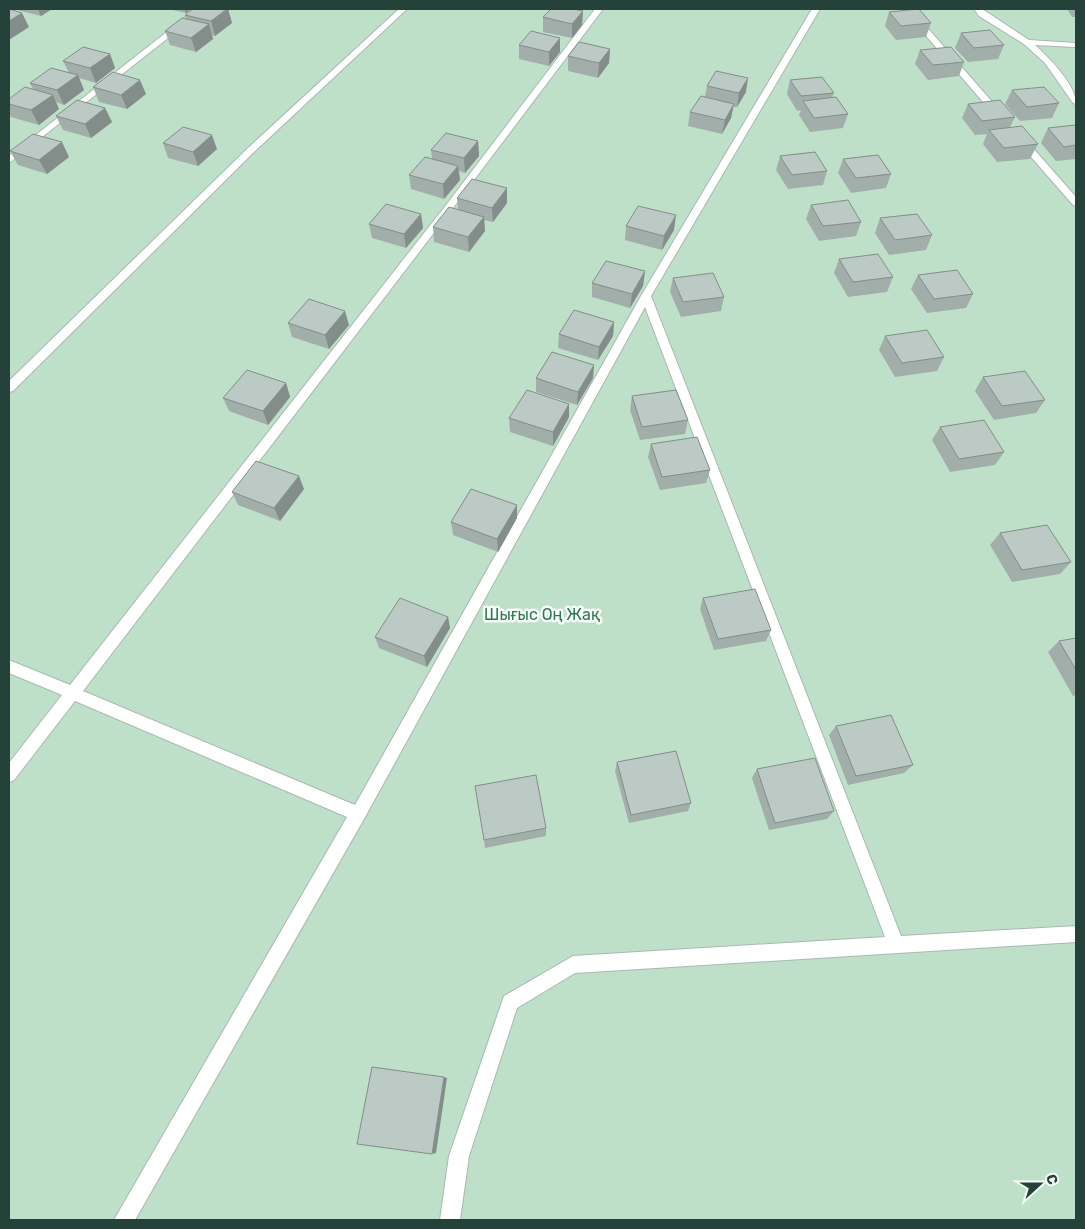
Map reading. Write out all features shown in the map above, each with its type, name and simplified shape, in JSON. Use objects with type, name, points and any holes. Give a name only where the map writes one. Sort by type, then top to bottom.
[{"type":"lane","points":[[9,160],[201,9]]},
{"type":"lane","points":[[9,388],[251,150],[403,9]]},
{"type":"lane","points":[[9,775],[453,202],[599,9]]},
{"type":"lane","points":[[124,1220],[358,814],[646,296],[816,9]]},
{"type":"lane","points":[[906,9],[1004,121]]},
{"type":"lane","points":[[978,9],[982,14],[1028,42],[1048,61],[1076,101]]},
{"type":"lane","points":[[1028,42],[1076,44]]},
{"type":"lane","points":[[1018,136],[1076,203]]},
{"type":"lane","points":[[646,296],[896,944]]},
{"type":"lane","points":[[9,666],[358,814]]},
{"type":"lane","points":[[450,1220],[459,1156],[510,1002],[573,965],[1076,934]]},
{"type":"green space","name":"Шығыс Оң Жақ","points":[[9,9],[1076,9],[1076,1220],[9,1220]]},
{"type":"building","points":[[9,9],[22,13],[9,21]]},
{"type":"building","points":[[193,9],[227,9],[211,21],[185,15]]},
{"type":"building","points":[[551,9],[583,11],[572,24],[543,17]]},
{"type":"building","points":[[919,9],[931,23],[901,26],[889,12]]},
{"type":"building","points":[[182,18],[209,24],[191,38],[165,31]]},
{"type":"building","points":[[990,30],[1004,45],[974,48],[961,33]]},
{"type":"building","points":[[531,31],[560,38],[549,52],[519,45]]},
{"type":"building","points":[[579,42],[610,49],[599,63],[568,56]]},
{"type":"building","points":[[83,47],[110,54],[90,68],[63,61]]},
{"type":"building","points":[[951,47],[964,62],[933,65],[920,50]]},
{"type":"building","points":[[51,68],[78,75],[57,90],[30,83]]},
{"type":"building","points":[[716,71],[748,78],[739,93],[707,86]]},
{"type":"building","points":[[113,72],[140,80],[121,95],[93,87]]},
{"type":"building","points":[[822,77],[834,93],[801,96],[790,80]]},
{"type":"building","points":[[25,87],[53,95],[31,110],[9,104],[9,99]]},
{"type":"building","points":[[1044,87],[1059,103],[1027,107],[1012,90]]},
{"type":"building","points":[[701,96],[734,104],[725,120],[690,112]]},
{"type":"building","points":[[836,97],[848,114],[814,118],[803,101]]},
{"type":"building","points":[[77,100],[105,108],[85,124],[56,116]]},
{"type":"building","points":[[1000,100],[1015,117],[982,121],[968,104]]},
{"type":"building","points":[[1076,125],[1076,145],[1064,147],[1048,128]]},
{"type":"building","points":[[1022,126],[1038,144],[1004,148],[989,130]]},
{"type":"building","points":[[183,127],[212,135],[193,152],[163,143]]},
{"type":"building","points":[[446,133],[478,141],[464,158],[431,150]]},
{"type":"building","points":[[33,134],[62,142],[39,160],[10,151]]},
{"type":"building","points":[[815,152],[827,171],[792,175],[780,156]]},
{"type":"building","points":[[878,155],[891,174],[856,178],[843,159]]},
{"type":"building","points":[[425,157],[458,166],[443,184],[409,175]]},
{"type":"building","points":[[472,179],[507,188],[492,208],[457,198]]},
{"type":"building","points":[[848,200],[861,222],[823,226],[811,205]]},
{"type":"building","points":[[386,204],[421,214],[404,234],[369,224]]},
{"type":"building","points":[[638,206],[676,215],[664,236],[626,226]]},
{"type":"building","points":[[449,207],[484,217],[468,237],[433,227]]},
{"type":"building","points":[[917,214],[932,235],[895,240],[880,218]]},
{"type":"building","points":[[878,254],[893,277],[853,282],[839,259]]},
{"type":"building","points":[[606,261],[645,271],[632,294],[592,283]]},
{"type":"building","points":[[957,270],[973,294],[934,299],[918,275]]},
{"type":"building","points":[[713,273],[724,297],[683,302],[673,278]]},
{"type":"building","points":[[309,299],[345,311],[325,335],[288,323]]},
{"type":"building","points":[[574,310],[614,322],[599,347],[559,334]]},
{"type":"building","points":[[927,330],[944,357],[902,363],[885,336]]},
{"type":"building","points":[[552,352],[594,365],[578,392],[536,378]]},
{"type":"building","points":[[247,370],[286,383],[263,411],[223,398]]},
{"type":"building","points":[[1025,371],[1045,400],[1002,406],[983,377]]},
{"type":"building","points":[[527,390],[569,404],[553,432],[509,418]]},
{"type":"building","points":[[676,390],[688,420],[642,427],[632,396]]},
{"type":"building","points":[[984,420],[1004,452],[959,459],[940,427]]},
{"type":"building","points":[[697,437],[710,470],[662,477],[651,444]]},
{"type":"building","points":[[256,461],[299,476],[274,508],[232,492]]},
{"type":"building","points":[[471,489],[517,505],[497,539],[451,522]]},
{"type":"building","points":[[1047,525],[1071,562],[1022,570],[1000,533]]},
{"type":"building","points":[[755,589],[771,630],[718,639],[703,598]]},
{"type":"building","points":[[400,598],[448,617],[424,656],[375,637]]},
{"type":"building","points":[[1076,638],[1076,670],[1059,641]]},
{"type":"building","points":[[891,715],[913,765],[856,776],[836,726]]},
{"type":"building","points":[[676,751],[691,803],[631,815],[617,762]]},
{"type":"building","points":[[815,758],[834,811],[775,823],[757,769]]},
{"type":"building","points":[[536,775],[546,828],[484,840],[475,786]]},
{"type":"building","points":[[372,1067],[444,1077],[432,1154],[357,1144]]}]
